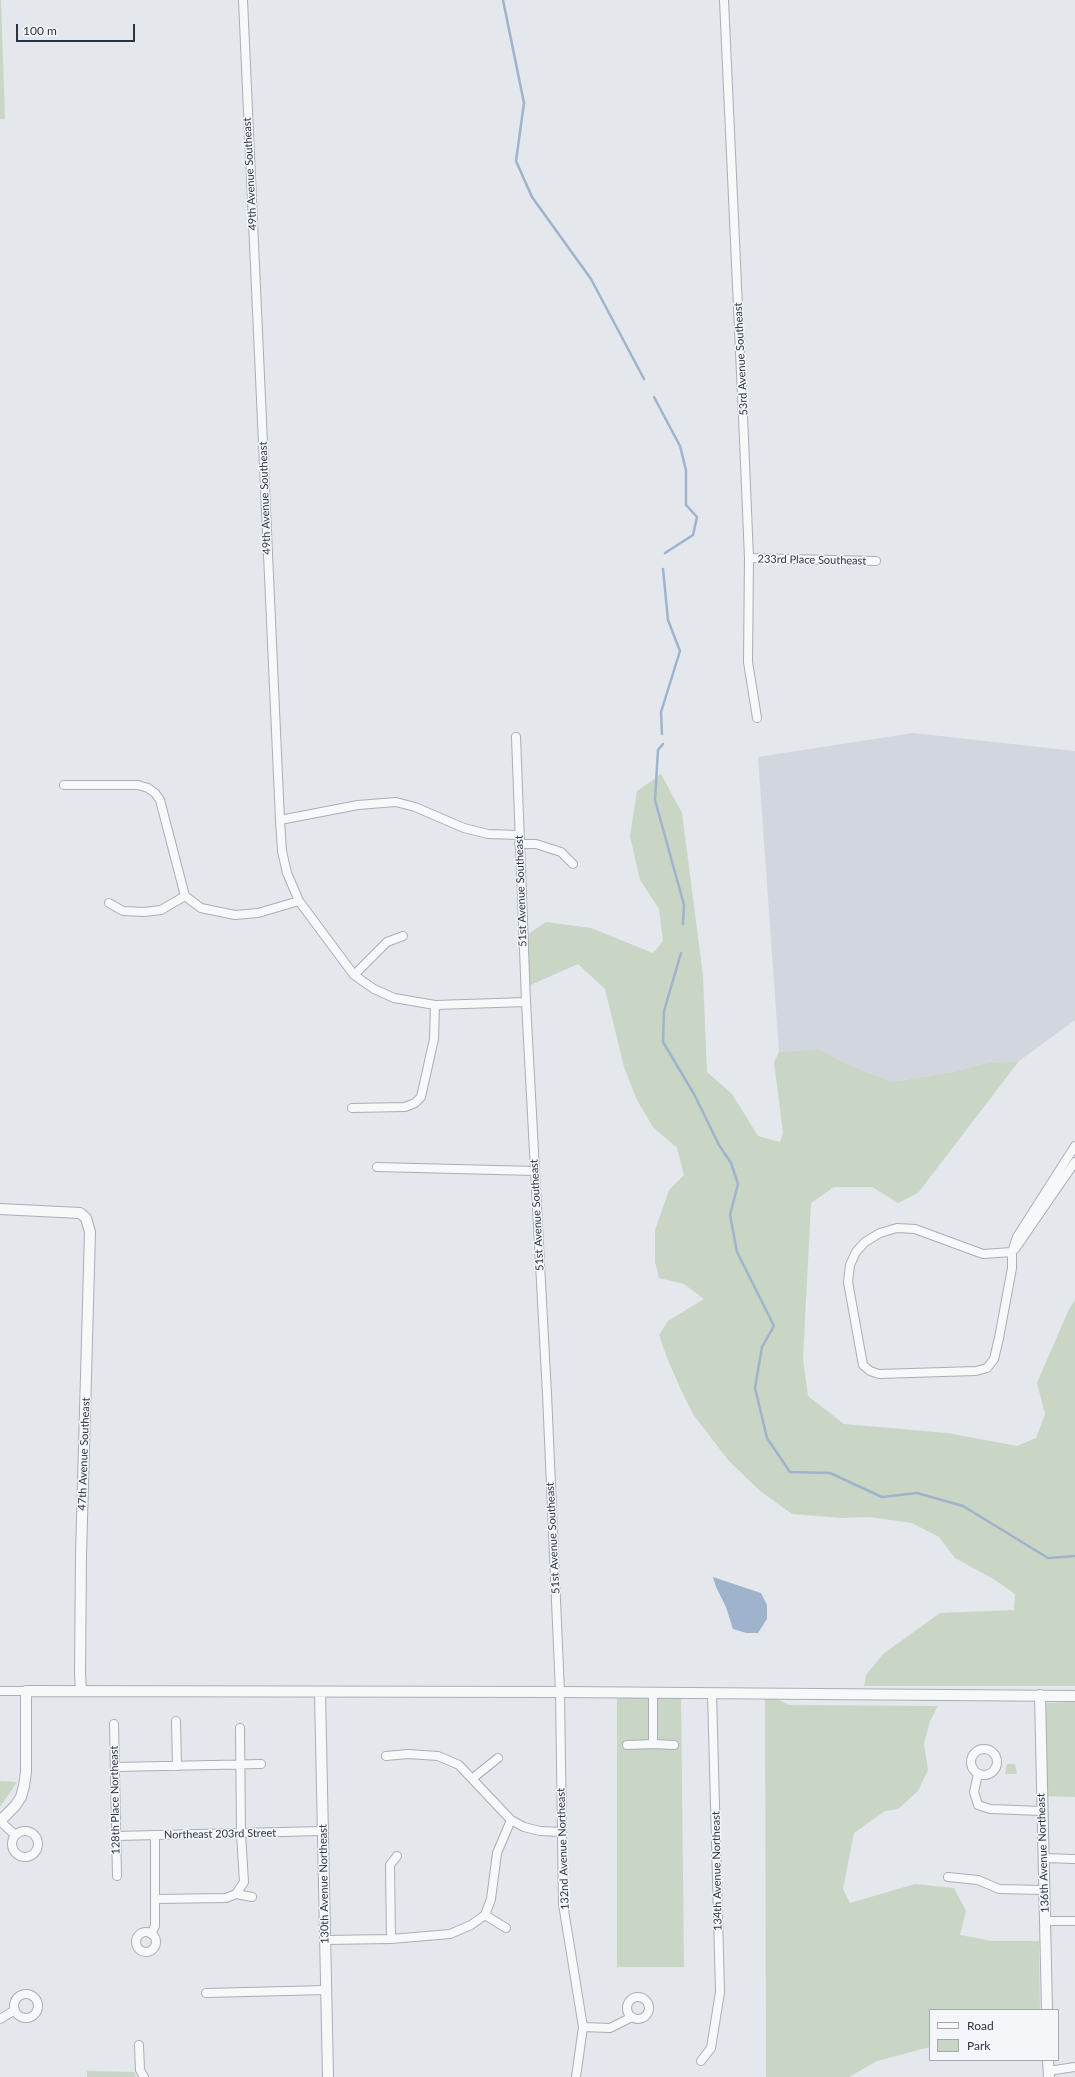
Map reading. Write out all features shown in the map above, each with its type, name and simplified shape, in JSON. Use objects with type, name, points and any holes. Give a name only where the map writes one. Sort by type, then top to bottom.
[{"type":"street","name":"49th Avenue Southeast","points":[[243,0],[280,820],[282,850],[287,873],[299,900],[354,975],[374,989],[394,998],[435,1005],[526,1002]]},
{"type":"street","name":"53rd Avenue Southeast","points":[[724,0],[749,558],[748,662],[757,718]]},
{"type":"street","name":"233rd Place Southeast","points":[[749,558],[876,561]]},
{"type":"street","name":"51st Avenue Southeast","points":[[516,737],[526,1002],[560,1692]]},
{"type":"street","points":[[64,786],[138,786],[148,788],[155,792],[160,800],[185,896],[201,908],[235,915],[258,913],[299,900]]},
{"type":"street","points":[[280,820],[358,805],[396,802],[415,807],[464,828],[488,834],[519,835]]},
{"type":"street","points":[[519,844],[536,844],[561,852],[573,864]]},
{"type":"street","points":[[109,903],[123,911],[144,912],[161,910],[185,896]]},
{"type":"street","points":[[354,975],[387,942],[403,936]]},
{"type":"street","points":[[352,1108],[405,1107],[415,1103],[421,1097],[434,1039],[435,1005]]},
{"type":"street","points":[[1075,1146],[1017,1236],[1012,1252],[1012,1268],[999,1338],[994,1359],[987,1368],[976,1371],[879,1374],[870,1372],[863,1365],[860,1356],[848,1282],[850,1265],[856,1252],[865,1242],[880,1233],[897,1228],[915,1229],[983,1254],[1012,1252],[1024,1238],[1075,1162]]},
{"type":"street","points":[[377,1167],[535,1171]]},
{"type":"street","points":[[1058,1172],[1065,1178]]},
{"type":"street","name":"47th Avenue Southeast","points":[[0,1209],[69,1211],[80,1213],[86,1218],[90,1232],[82,1555],[81,1690]]},
{"type":"street","points":[[0,1691],[560,1692],[1075,1696]]},
{"type":"street","points":[[15,1835],[0,1822],[21,1797],[24,1786],[26,1772],[26,1691]]},
{"type":"street","name":"130th Avenue Northeast","points":[[320,1692],[328,2077]]},
{"type":"street","name":"132nd Avenue Northeast","points":[[560,1692],[563,1904],[583,2027],[576,2077]]},
{"type":"street","points":[[653,1693],[653,1744]]},
{"type":"street","name":"134th Avenue Northeast","points":[[701,2061],[711,2048],[720,1992],[712,1693]]},
{"type":"street","name":"136th Avenue Northeast","points":[[1040,1695],[1047,2009]]},
{"type":"street","points":[[176,1721],[177,1766]]},
{"type":"street","name":"128th Place Northeast","points":[[114,1724],[117,1876]]},
{"type":"street","points":[[236,1894],[244,1882],[241,1834],[240,1728]]},
{"type":"street","points":[[627,1744],[674,1745]]},
{"type":"street","points":[[386,1756],[408,1754],[438,1756],[459,1765],[473,1778],[495,1805],[511,1820],[524,1827],[540,1831],[561,1832]]},
{"type":"street","points":[[473,1778],[498,1758]]},
{"type":"street","points":[[115,1767],[240,1766],[261,1764]]},
{"type":"street","points":[[978,1774],[974,1792],[978,1805],[990,1809],[1042,1811]]},
{"type":"street","points":[[325,1940],[391,1939],[450,1934],[471,1925],[485,1915],[491,1899],[497,1853],[511,1820]]},
{"type":"street","name":"Northeast 203rd Street","points":[[116,1836],[323,1831]]},
{"type":"street","points":[[151,1934],[155,1926],[155,1835]]},
{"type":"street","points":[[391,1939],[390,1865],[397,1856]]},
{"type":"street","points":[[1043,1858],[1075,1859]]},
{"type":"street","points":[[948,1877],[978,1880],[998,1889],[1044,1890]]},
{"type":"street","points":[[155,1899],[226,1898],[236,1894],[252,1897]]},
{"type":"street","points":[[485,1915],[506,1928]]},
{"type":"street","points":[[1045,1921],[1075,1920]]},
{"type":"street","points":[[206,1993],[326,1990]]},
{"type":"street","points":[[0,2018],[15,2010]]},
{"type":"street","points":[[583,2027],[610,2028],[632,2017]]},
{"type":"street","points":[[139,2045],[140,2070],[144,2077]]},
{"type":"street","points":[[1048,2061],[1048,2074],[1075,2067]]},
{"type":"shaded area","points":[[913,733],[1075,751],[1075,1020],[1019,1061],[987,1063],[952,1072],[892,1082],[842,1062],[819,1049],[779,1052],[758,757]]},
{"type":"green space","points":[[1,0],[5,119],[0,119]]},
{"type":"green space","points":[[661,774],[682,813],[703,976],[707,1072],[732,1094],[758,1136],[780,1142],[783,1133],[774,1062],[779,1052],[819,1049],[842,1062],[892,1082],[952,1072],[987,1063],[1019,1061],[918,1193],[898,1203],[872,1187],[834,1187],[811,1203],[803,1359],[808,1396],[844,1424],[947,1433],[1017,1446],[1036,1438],[1045,1414],[1037,1383],[1069,1309],[1075,1300],[1075,1686],[864,1686],[866,1675],[883,1654],[940,1613],[1014,1610],[1015,1594],[995,1580],[955,1558],[939,1537],[912,1523],[870,1517],[841,1518],[792,1514],[760,1491],[728,1460],[693,1414],[681,1390],[659,1335],[668,1321],[704,1299],[684,1284],[659,1278],[655,1262],[655,1230],[669,1190],[684,1175],[677,1148],[653,1127],[637,1100],[624,1067],[605,989],[578,964],[526,987],[524,937],[546,922],[591,928],[653,953],[663,941],[659,909],[640,880],[630,836],[637,791]]},
{"type":"green space","points":[[617,1693],[681,1693],[684,1967],[617,1967]]},
{"type":"green space","points":[[765,1693],[789,1705],[938,1706],[930,1721],[924,1744],[928,1770],[918,1791],[898,1809],[885,1811],[854,1833],[843,1889],[850,1903],[915,1884],[954,1888],[966,1911],[960,1935],[992,1941],[1039,1941],[1040,2009],[929,2009],[929,2047],[877,2061],[849,2077],[766,2077]]},
{"type":"green space","points":[[1075,1702],[1075,1797],[1045,1796],[1044,1703]]},
{"type":"green space","points":[[1007,1764],[1015,1764],[1017,1774],[1005,1774]]},
{"type":"green space","points":[[0,1781],[17,1782],[0,1807]]},
{"type":"green space","points":[[87,2071],[134,2072],[136,2077],[87,2077]]},
{"type":"water","points":[[713,1577],[761,1593],[767,1605],[767,1619],[758,1633],[746,1633],[733,1629],[726,1607],[716,1587]]},
{"type":"waterway","points":[[503,0],[524,103],[516,161],[532,197],[591,279],[644,379]]},
{"type":"waterway","points":[[654,397],[680,446],[686,470],[686,505],[697,517],[693,535],[665,553]]},
{"type":"waterway","points":[[662,734],[661,712],[680,651],[668,620],[663,569]]},
{"type":"waterway","points":[[663,744],[658,750],[655,800],[684,905],[683,924]]},
{"type":"waterway","points":[[681,953],[664,1011],[663,1042],[694,1094],[719,1145],[731,1163],[738,1184],[730,1215],[737,1252],[774,1326],[762,1347],[755,1388],[767,1438],[790,1472],[830,1473],[882,1497],[917,1493],[963,1506],[1048,1558],[1075,1556]]}]
